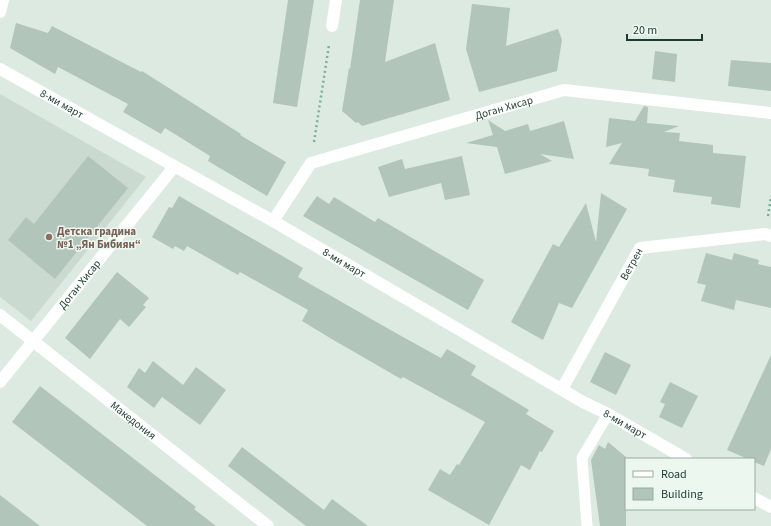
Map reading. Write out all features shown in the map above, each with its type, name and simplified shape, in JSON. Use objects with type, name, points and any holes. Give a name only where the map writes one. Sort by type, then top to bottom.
[{"type":"street","points":[[0,12],[3,0]]},
{"type":"street","points":[[332,26],[336,0]]},
{"type":"street","name":"8-ми март","points":[[0,69],[273,221],[583,402],[608,414],[684,458]]},
{"type":"street","name":"Доган Хисар","points":[[311,163],[564,90],[771,113]]},
{"type":"street","points":[[273,221],[311,163]]},
{"type":"street","name":"Доган Хисар","points":[[0,382],[32,340],[174,167]]},
{"type":"street","name":"Ветрен","points":[[562,389],[640,248],[768,235]]},
{"type":"street","name":"Македония","points":[[0,315],[268,526]]},
{"type":"street","points":[[755,498],[770,503]]},
{"type":"lane","points":[[587,526],[582,458],[608,414]]},
{"type":"path","points":[[311,163],[332,26]]},
{"type":"shaded area","name":"Детска градина №1 „Ян Бибиян“","points":[[0,94],[146,177],[31,321],[0,297]]},
{"type":"building","points":[[288,0],[314,0],[297,107],[273,103]]},
{"type":"building","points":[[360,0],[394,0],[385,62],[435,43],[450,100],[362,126],[342,111]]},
{"type":"building","points":[[472,4],[510,8],[506,46],[558,29],[562,40],[557,71],[479,92],[466,49]]},
{"type":"building","points":[[16,23],[48,33],[52,26],[141,72],[142,71],[241,134],[240,135],[286,162],[267,196],[208,161],[210,156],[165,128],[161,134],[123,112],[128,104],[58,67],[55,74],[10,48]]},
{"type":"building","points":[[655,51],[677,54],[675,82],[652,79]]},
{"type":"building","points":[[731,60],[771,63],[771,91],[728,86]]},
{"type":"building","points":[[644,106],[648,107],[647,123],[679,126],[664,132],[680,133],[679,141],[713,145],[713,153],[746,156],[740,208],[711,204],[712,197],[673,192],[675,180],[648,176],[649,169],[609,164],[622,143],[606,147],[609,118],[635,121]]},
{"type":"building","points":[[488,120],[505,131],[528,124],[530,131],[564,121],[574,159],[540,154],[552,161],[505,174],[497,147],[466,143],[493,135]]},
{"type":"building","points":[[88,156],[128,188],[55,279],[8,240],[26,217],[34,224]]},
{"type":"building","points":[[462,156],[470,195],[445,200],[441,183],[389,197],[378,167],[402,159],[405,169]]},
{"type":"building","points":[[601,193],[627,209],[572,308],[559,303],[543,340],[511,322],[553,244],[559,247],[586,203],[596,242]]},
{"type":"building","points":[[179,196],[303,268],[298,277],[394,332],[441,358],[447,349],[476,366],[471,375],[529,410],[526,414],[554,431],[542,452],[540,451],[530,470],[521,465],[489,525],[428,490],[440,469],[450,475],[457,464],[459,465],[485,422],[403,377],[401,379],[302,321],[308,310],[240,272],[238,275],[187,246],[184,251],[175,246],[173,249],[152,237],[169,207],[172,208]]},
{"type":"building","points":[[317,196],[329,204],[334,197],[375,222],[378,218],[484,280],[468,310],[303,216]]},
{"type":"building","points":[[706,253],[732,260],[734,253],[759,260],[758,264],[771,267],[771,308],[736,300],[734,310],[701,301],[706,285],[697,283]]},
{"type":"building","points":[[117,272],[149,298],[143,305],[146,307],[129,327],[120,319],[90,359],[65,338]]},
{"type":"building","points":[[605,352],[631,365],[616,395],[590,382]]},
{"type":"building","points":[[771,355],[771,449],[764,466],[755,462],[755,458],[746,458],[727,450]]},
{"type":"building","points":[[153,361],[183,385],[196,367],[226,390],[200,425],[162,397],[154,408],[127,387],[139,368],[145,373]]},
{"type":"building","points":[[670,382],[698,396],[682,428],[659,417],[665,404],[660,402]]},
{"type":"building","points":[[40,386],[196,507],[194,509],[216,526],[147,526],[12,422]]},
{"type":"building","points":[[608,442],[626,457],[626,526],[600,526],[591,460],[599,445],[605,449]]},
{"type":"building","points":[[242,447],[324,510],[332,499],[368,526],[306,526],[228,466]]},
{"type":"building","points":[[0,495],[40,526],[0,526]]},
{"type":"place","name":"Детска градина №1 „Ян Бибиян“","points":[[49,237]]}]
